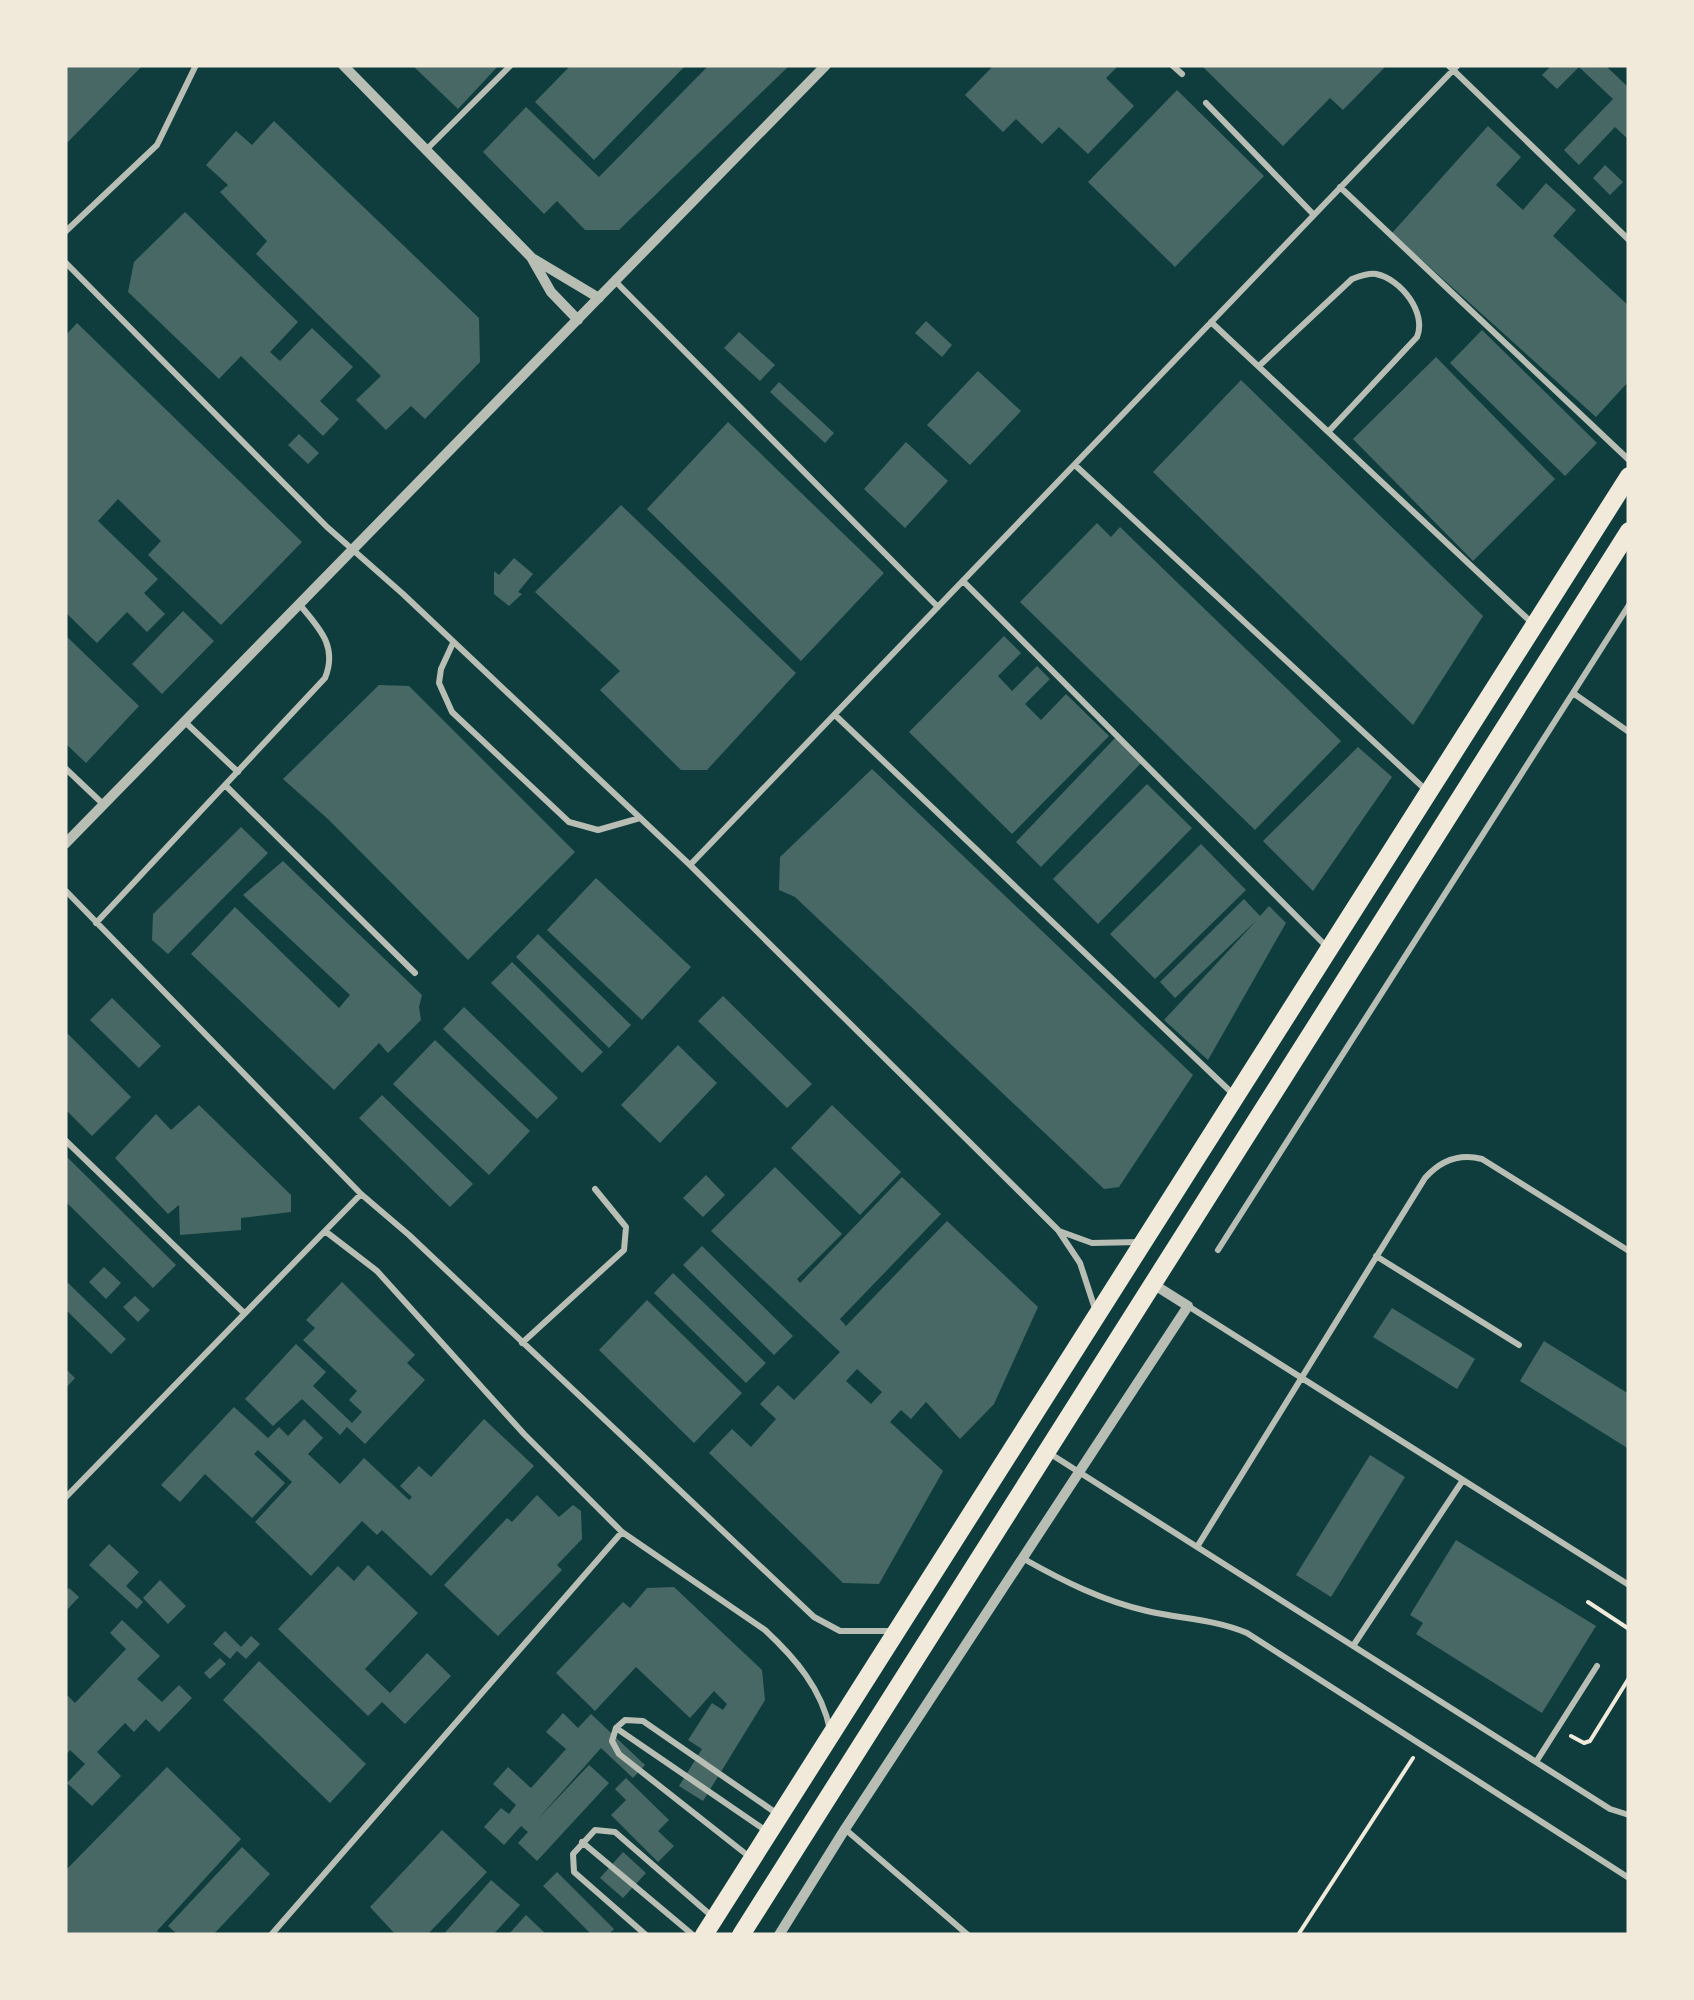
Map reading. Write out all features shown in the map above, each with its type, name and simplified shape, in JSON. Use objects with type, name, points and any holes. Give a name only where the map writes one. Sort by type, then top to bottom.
[{"type":"main road","points":[[704,1935],[1629,476]]},
{"type":"main road","points":[[741,1935],[1629,531]]},
{"type":"street","points":[[343,65],[531,257],[551,292],[578,320]]},
{"type":"street","points":[[65,844],[826,65]]},
{"type":"street","points":[[531,257],[599,298]]},
{"type":"street","points":[[780,1935],[845,1829],[1188,1306],[1153,1284]]},
{"type":"lane","points":[[65,232],[157,145],[196,65]]},
{"type":"lane","points":[[426,150],[511,65]]},
{"type":"lane","points":[[1172,65],[1182,74]]},
{"type":"lane","points":[[690,865],[1076,466],[1453,67],[1629,240]]},
{"type":"lane","points":[[1206,104],[1314,215]]},
{"type":"lane","points":[[1340,188],[1629,460]]},
{"type":"lane","points":[[65,262],[327,527],[690,865],[1058,1230],[1080,1263],[1097,1319]]},
{"type":"lane","points":[[1259,366],[1352,279],[1364,274],[1390,279],[1418,308],[1422,328],[1418,337],[1329,431]]},
{"type":"lane","points":[[616,281],[938,607]]},
{"type":"lane","points":[[1211,322],[1534,625]]},
{"type":"lane","points":[[1076,466],[1428,792]]},
{"type":"lane","points":[[963,581],[1329,948]]},
{"type":"lane","points":[[96,924],[325,678],[329,667],[328,643],[300,605]]},
{"type":"lane","points":[[1218,1250],[1629,605]]},
{"type":"lane","points":[[453,643],[439,683],[446,704],[530,786],[569,822],[598,830],[640,818]]},
{"type":"lane","points":[[1573,693],[1629,732]]},
{"type":"lane","points":[[835,715],[1236,1096]]},
{"type":"lane","points":[[185,722],[238,772]]},
{"type":"lane","points":[[65,768],[104,805]]},
{"type":"lane","points":[[225,786],[415,973]]},
{"type":"lane","points":[[65,890],[361,1194],[814,1617],[840,1630],[897,1630]]},
{"type":"lane","points":[[65,1140],[244,1314]]},
{"type":"lane","points":[[1198,1547],[1424,1178],[1440,1164],[1461,1156],[1482,1159],[1629,1250]]},
{"type":"lane","points":[[522,1343],[624,1250],[626,1227],[595,1189]]},
{"type":"lane","points":[[65,1498],[361,1194]]},
{"type":"lane","points":[[1058,1230],[1092,1243],[1110,1245],[1145,1240]]},
{"type":"lane","points":[[325,1231],[377,1271],[524,1434],[622,1532],[781,1645],[814,1688],[831,1735]]},
{"type":"lane","points":[[1376,1256],[1519,1344]]},
{"type":"lane","points":[[1188,1306],[1629,1584]]},
{"type":"lane","points":[[1048,1452],[1610,1809],[1629,1815]]},
{"type":"lane","points":[[1353,1646],[1463,1480]]},
{"type":"lane","points":[[271,1935],[622,1532]]},
{"type":"lane","points":[[1024,1558],[1082,1590],[1114,1602],[1162,1614],[1212,1620],[1247,1633],[1629,1878]]},
{"type":"lane","points":[[1536,1762],[1597,1666]]},
{"type":"lane","points":[[752,1859],[619,1754],[612,1741],[616,1728],[631,1719],[648,1724],[780,1816]]},
{"type":"lane","points":[[616,1728],[769,1832]]},
{"type":"lane","points":[[646,1935],[574,1872],[573,1854],[590,1833],[602,1829],[620,1836],[714,1918]]},
{"type":"lane","points":[[845,1829],[968,1935]]},
{"type":"lane","points":[[582,1842],[694,1935]]},
{"type":"path","points":[[1588,1602],[1629,1629]]},
{"type":"path","points":[[1558,1728],[1581,1742],[1590,1741],[1629,1678]]},
{"type":"path","points":[[1298,1935],[1422,1744]]},
{"type":"building","points":[[65,65],[143,65],[65,145]]},
{"type":"building","points":[[412,65],[499,65],[458,109]]},
{"type":"building","points":[[571,65],[686,65],[594,160],[535,102]]},
{"type":"building","points":[[709,65],[790,65],[619,230],[585,230],[557,201],[544,214],[483,152],[526,107],[599,177]]},
{"type":"building","points":[[994,65],[1119,65],[1106,78],[1134,106],[1088,154],[1059,127],[1042,144],[1016,119],[1003,132],[965,95]]},
{"type":"building","points":[[1201,65],[1387,65],[1343,110],[1330,98],[1283,146]]},
{"type":"building","points":[[1552,65],[1605,65],[1629,88],[1629,140],[1615,127],[1579,165],[1564,150],[1613,99],[1579,67],[1557,89],[1542,75]]},
{"type":"building","points":[[1177,90],[1264,176],[1175,267],[1088,182]]},
{"type":"building","points":[[274,121],[479,318],[480,362],[425,419],[411,406],[386,430],[356,400],[381,376],[256,254],[267,241],[220,192],[228,185],[206,165],[236,131],[252,145]]},
{"type":"building","points":[[1488,126],[1521,157],[1496,185],[1523,210],[1546,183],[1576,210],[1553,236],[1629,306],[1629,381],[1596,417],[1392,233]]},
{"type":"building","points":[[1605,165],[1623,182],[1610,195],[1593,178]]},
{"type":"building","points":[[185,212],[298,322],[270,352],[280,361],[312,328],[353,367],[320,401],[339,419],[323,436],[241,356],[219,379],[128,292],[134,262]]},
{"type":"building","points":[[926,321],[952,345],[942,357],[915,333]]},
{"type":"building","points":[[77,323],[302,542],[221,625],[148,555],[161,541],[118,499],[98,521],[158,579],[144,593],[165,614],[147,632],[127,612],[97,643],[65,612],[65,336]]},
{"type":"building","points":[[1482,330],[1597,443],[1565,476],[1450,363]]},
{"type":"building","points":[[739,332],[775,365],[760,381],[724,348]]},
{"type":"building","points":[[1436,357],[1555,479],[1473,561],[1353,439]]},
{"type":"building","points":[[978,371],[1021,411],[970,465],[927,425]]},
{"type":"building","points":[[1241,380],[1483,616],[1413,725],[1153,472]]},
{"type":"building","points":[[779,382],[834,433],[825,443],[770,392]]},
{"type":"building","points":[[728,422],[884,573],[801,661],[647,509]]},
{"type":"building","points":[[299,434],[319,453],[308,464],[288,445]]},
{"type":"building","points":[[906,442],[948,481],[905,528],[864,489]]},
{"type":"building","points":[[621,505],[796,673],[707,770],[681,770],[600,690],[620,671],[535,592]]},
{"type":"building","points":[[1097,523],[1111,537],[1120,527],[1341,741],[1255,830],[1020,602]]},
{"type":"building","points":[[514,558],[533,574],[518,592],[522,594],[509,606],[494,594],[494,571],[499,575]]},
{"type":"building","points":[[183,611],[214,641],[162,694],[132,664]]},
{"type":"building","points":[[65,635],[139,706],[86,763],[65,743]]},
{"type":"building","points":[[1004,636],[1021,653],[998,676],[1012,691],[1037,666],[1050,679],[1025,704],[1041,720],[1066,694],[1109,736],[1012,834],[909,732]]},
{"type":"building","points":[[379,685],[409,686],[575,852],[468,960],[283,779]]},
{"type":"building","points":[[1116,737],[1142,762],[1041,867],[1016,842]]},
{"type":"building","points":[[1358,747],[1392,777],[1313,891],[1263,841]]},
{"type":"building","points":[[872,769],[1193,1075],[1119,1187],[1104,1189],[795,897],[779,890],[780,857]]},
{"type":"building","points":[[1147,784],[1192,828],[1098,924],[1053,879]]},
{"type":"building","points":[[241,827],[268,853],[168,954],[152,940],[153,914]]},
{"type":"building","points":[[1201,844],[1246,890],[1155,979],[1110,934]]},
{"type":"building","points":[[283,861],[422,995],[421,1020],[388,1053],[379,1043],[334,1090],[191,954],[235,907],[339,1008],[350,995],[243,895]]},
{"type":"building","points":[[596,878],[691,967],[642,1020],[547,930]]},
{"type":"building","points":[[1244,899],[1260,916],[1269,906],[1286,923],[1208,1060],[1164,1020],[1257,920],[1175,998],[1160,982]]},
{"type":"building","points":[[538,934],[631,1025],[609,1048],[516,957]]},
{"type":"building","points":[[512,962],[603,1052],[582,1073],[491,983]]},
{"type":"building","points":[[723,996],[812,1084],[787,1108],[698,1021]]},
{"type":"building","points":[[112,998],[161,1046],[139,1068],[90,1020]]},
{"type":"building","points":[[464,1007],[558,1098],[537,1119],[443,1029]]},
{"type":"building","points":[[65,1031],[131,1097],[92,1136],[65,1109]]},
{"type":"building","points":[[435,1040],[530,1131],[489,1175],[393,1084]]},
{"type":"building","points":[[678,1045],[717,1083],[660,1143],[621,1105]]},
{"type":"building","points":[[382,1095],[473,1184],[450,1207],[359,1118]]},
{"type":"building","points":[[199,1105],[291,1195],[291,1212],[241,1218],[241,1230],[180,1235],[179,1205],[168,1214],[115,1158],[156,1114],[171,1130]]},
{"type":"building","points":[[832,1105],[901,1172],[860,1215],[791,1148]]},
{"type":"building","points":[[65,1155],[176,1265],[153,1288],[65,1201]]},
{"type":"building","points":[[775,1167],[842,1234],[797,1279],[800,1283],[902,1177],[941,1214],[840,1319],[846,1326],[947,1221],[1038,1307],[994,1404],[960,1439],[926,1402],[911,1419],[901,1410],[890,1422],[943,1471],[879,1584],[843,1583],[709,1453],[732,1429],[751,1447],[776,1419],[760,1404],[778,1385],[794,1400],[840,1352],[711,1231]],"holes":[[[857,1369],[882,1392],[871,1404],[846,1381]]]},
{"type":"building","points":[[706,1175],[725,1195],[703,1217],[683,1198]]},
{"type":"building","points":[[702,1246],[793,1336],[774,1355],[683,1265]]},
{"type":"building","points":[[104,1267],[121,1283],[106,1299],[89,1282]]},
{"type":"building","points":[[673,1273],[766,1363],[746,1383],[654,1293]]},
{"type":"building","points":[[65,1280],[126,1339],[111,1354],[65,1309]]},
{"type":"building","points":[[342,1282],[415,1355],[407,1363],[425,1380],[365,1444],[347,1427],[340,1435],[302,1399],[273,1426],[245,1399],[296,1344],[326,1372],[313,1386],[352,1423],[362,1412],[349,1400],[357,1391],[303,1340],[315,1328],[306,1320]]},
{"type":"building","points":[[135,1296],[150,1310],[138,1322],[123,1307]]},
{"type":"building","points":[[647,1300],[742,1393],[694,1443],[599,1350]]},
{"type":"building","points":[[1392,1308],[1475,1359],[1457,1389],[1373,1337]]},
{"type":"building","points":[[1544,1341],[1629,1394],[1629,1449],[1520,1381]]},
{"type":"building","points":[[65,1368],[75,1378],[65,1389]]},
{"type":"building","points":[[234,1407],[268,1438],[279,1427],[288,1436],[304,1419],[323,1438],[308,1454],[340,1484],[364,1458],[409,1500],[412,1497],[400,1486],[419,1466],[431,1477],[484,1419],[534,1466],[431,1576],[382,1530],[377,1535],[362,1521],[311,1576],[255,1522],[292,1482],[258,1450],[254,1454],[285,1483],[252,1518],[205,1474],[180,1502],[161,1485]]},
{"type":"building","points":[[1370,1455],[1405,1477],[1331,1597],[1296,1575]]},
{"type":"building","points":[[537,1495],[559,1517],[573,1505],[581,1511],[582,1539],[557,1565],[562,1570],[498,1636],[444,1585],[507,1518],[512,1522]]},
{"type":"building","points":[[1456,1540],[1596,1626],[1542,1713],[1416,1634],[1423,1623],[1410,1615]]},
{"type":"building","points":[[109,1544],[139,1572],[126,1586],[143,1602],[137,1609],[89,1565]]},
{"type":"building","points":[[368,1565],[418,1613],[365,1669],[390,1693],[427,1653],[451,1676],[405,1724],[382,1702],[368,1716],[278,1629],[338,1566],[354,1581]]},
{"type":"building","points":[[160,1580],[186,1606],[168,1624],[143,1598]]},
{"type":"building","points":[[674,1587],[762,1670],[765,1700],[703,1801],[679,1786],[702,1749],[688,1740],[712,1703],[723,1710],[727,1704],[714,1691],[690,1718],[636,1667],[595,1711],[556,1673],[623,1602],[630,1608],[647,1588]]},
{"type":"building","points":[[69,1588],[79,1597],[65,1612],[65,1592]]},
{"type":"building","points":[[122,1620],[160,1656],[137,1679],[162,1702],[179,1685],[192,1698],[159,1732],[146,1719],[134,1732],[125,1723],[97,1752],[121,1776],[92,1806],[67,1783],[85,1764],[70,1750],[65,1756],[65,1693],[75,1703],[126,1649],[110,1633]]},
{"type":"building","points":[[225,1631],[241,1647],[251,1636],[260,1644],[246,1659],[237,1651],[230,1659],[213,1644]]},
{"type":"building","points":[[220,1658],[226,1664],[210,1679],[204,1673]]},
{"type":"building","points":[[259,1661],[366,1764],[330,1803],[223,1700]]},
{"type":"building","points":[[563,1713],[578,1728],[591,1714],[645,1765],[633,1778],[601,1748],[537,1820],[589,1765],[609,1783],[537,1861],[518,1843],[528,1832],[521,1826],[504,1845],[484,1827],[501,1808],[509,1814],[516,1805],[493,1784],[508,1767],[531,1788],[566,1749],[546,1732]]},
{"type":"building","points":[[167,1767],[241,1839],[157,1931],[162,1935],[65,1935],[65,1871]]},
{"type":"building","points":[[626,1778],[669,1820],[658,1831],[674,1846],[658,1862],[611,1815],[626,1800],[615,1789]]},
{"type":"building","points":[[442,1830],[487,1872],[427,1935],[396,1935],[370,1907]]},
{"type":"building","points":[[242,1847],[270,1874],[213,1935],[178,1935],[168,1926]]},
{"type":"building","points":[[623,1852],[646,1873],[623,1898],[600,1878]]},
{"type":"building","points":[[557,1872],[614,1929],[608,1935],[592,1935],[543,1886]]},
{"type":"building","points":[[491,1880],[520,1905],[493,1935],[443,1935]]},
{"type":"building","points":[[526,1915],[547,1935],[508,1935]]}]
